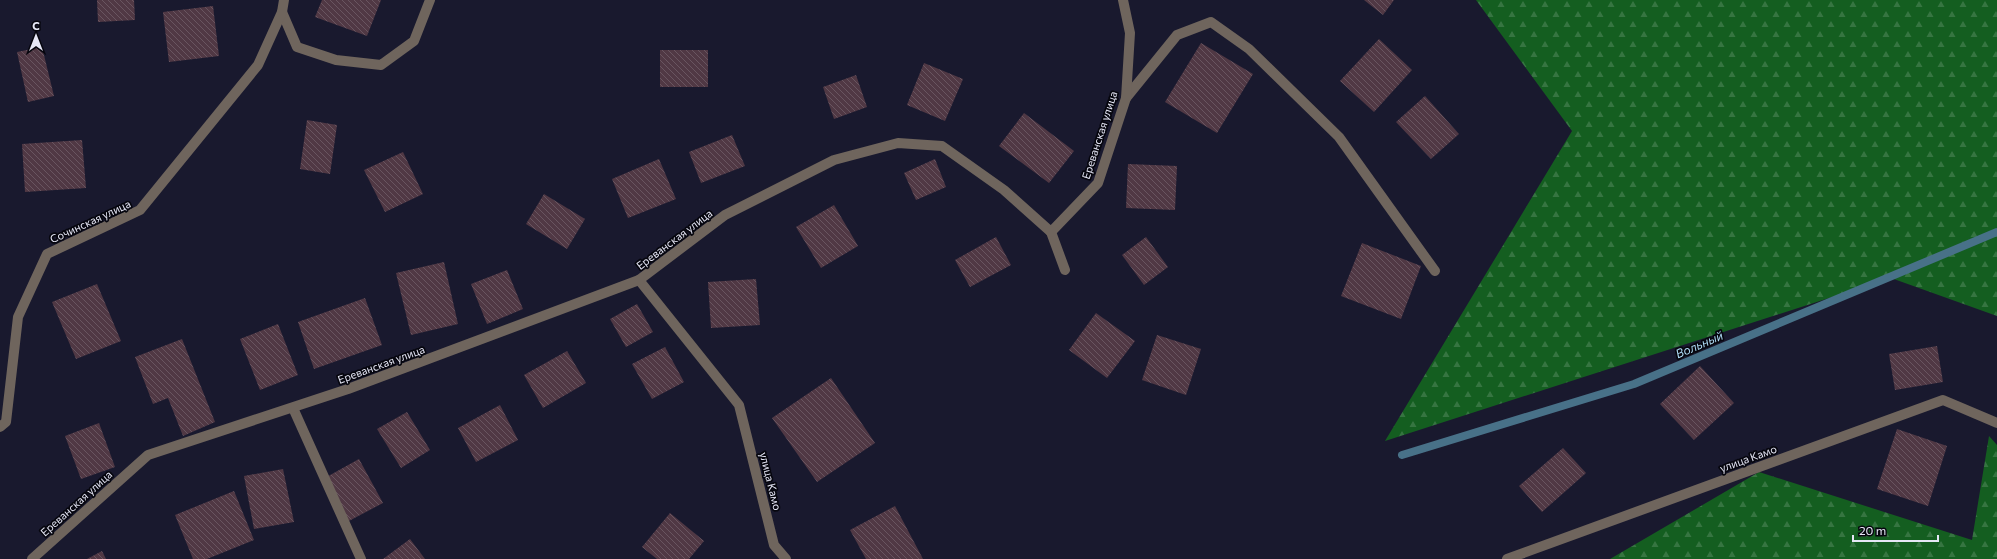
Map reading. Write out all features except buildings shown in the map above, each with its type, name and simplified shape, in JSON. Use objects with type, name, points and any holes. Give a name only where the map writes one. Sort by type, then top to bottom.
[{"type":"street","name":"Сочинская улица","points":[[0,427],[6,422],[18,318],[47,254],[140,210],[258,65],[282,12],[284,0]]},
{"type":"street","points":[[282,12],[297,47],[336,60],[381,64],[414,42],[430,0]]},
{"type":"street","name":"Ереванская улица","points":[[32,559],[148,455],[348,389],[640,280],[725,216],[834,160],[898,143],[942,146],[1004,190],[1051,232],[1098,184],[1126,98],[1130,34],[1123,0]]},
{"type":"street","points":[[1126,98],[1177,35],[1211,22],[1249,49],[1339,137],[1435,271]]},
{"type":"street","points":[[1051,232],[1066,270]]},
{"type":"street","name":"улица Камо","points":[[640,280],[739,405],[774,545],[786,559]]},
{"type":"street","name":"улица Камо","points":[[1507,559],[1943,400],[1997,423]]},
{"type":"street","points":[[293,408],[361,559]]},
{"type":"green space","points":[[1476,0],[1997,0],[1997,316],[1891,278],[1385,441],[1572,131]]},
{"type":"green space","points":[[1989,436],[1997,445],[1997,559],[1610,559],[1759,472],[1972,540]]},
{"type":"waterway","name":"Вольный","points":[[1402,455],[1634,384],[1997,232]]}]
